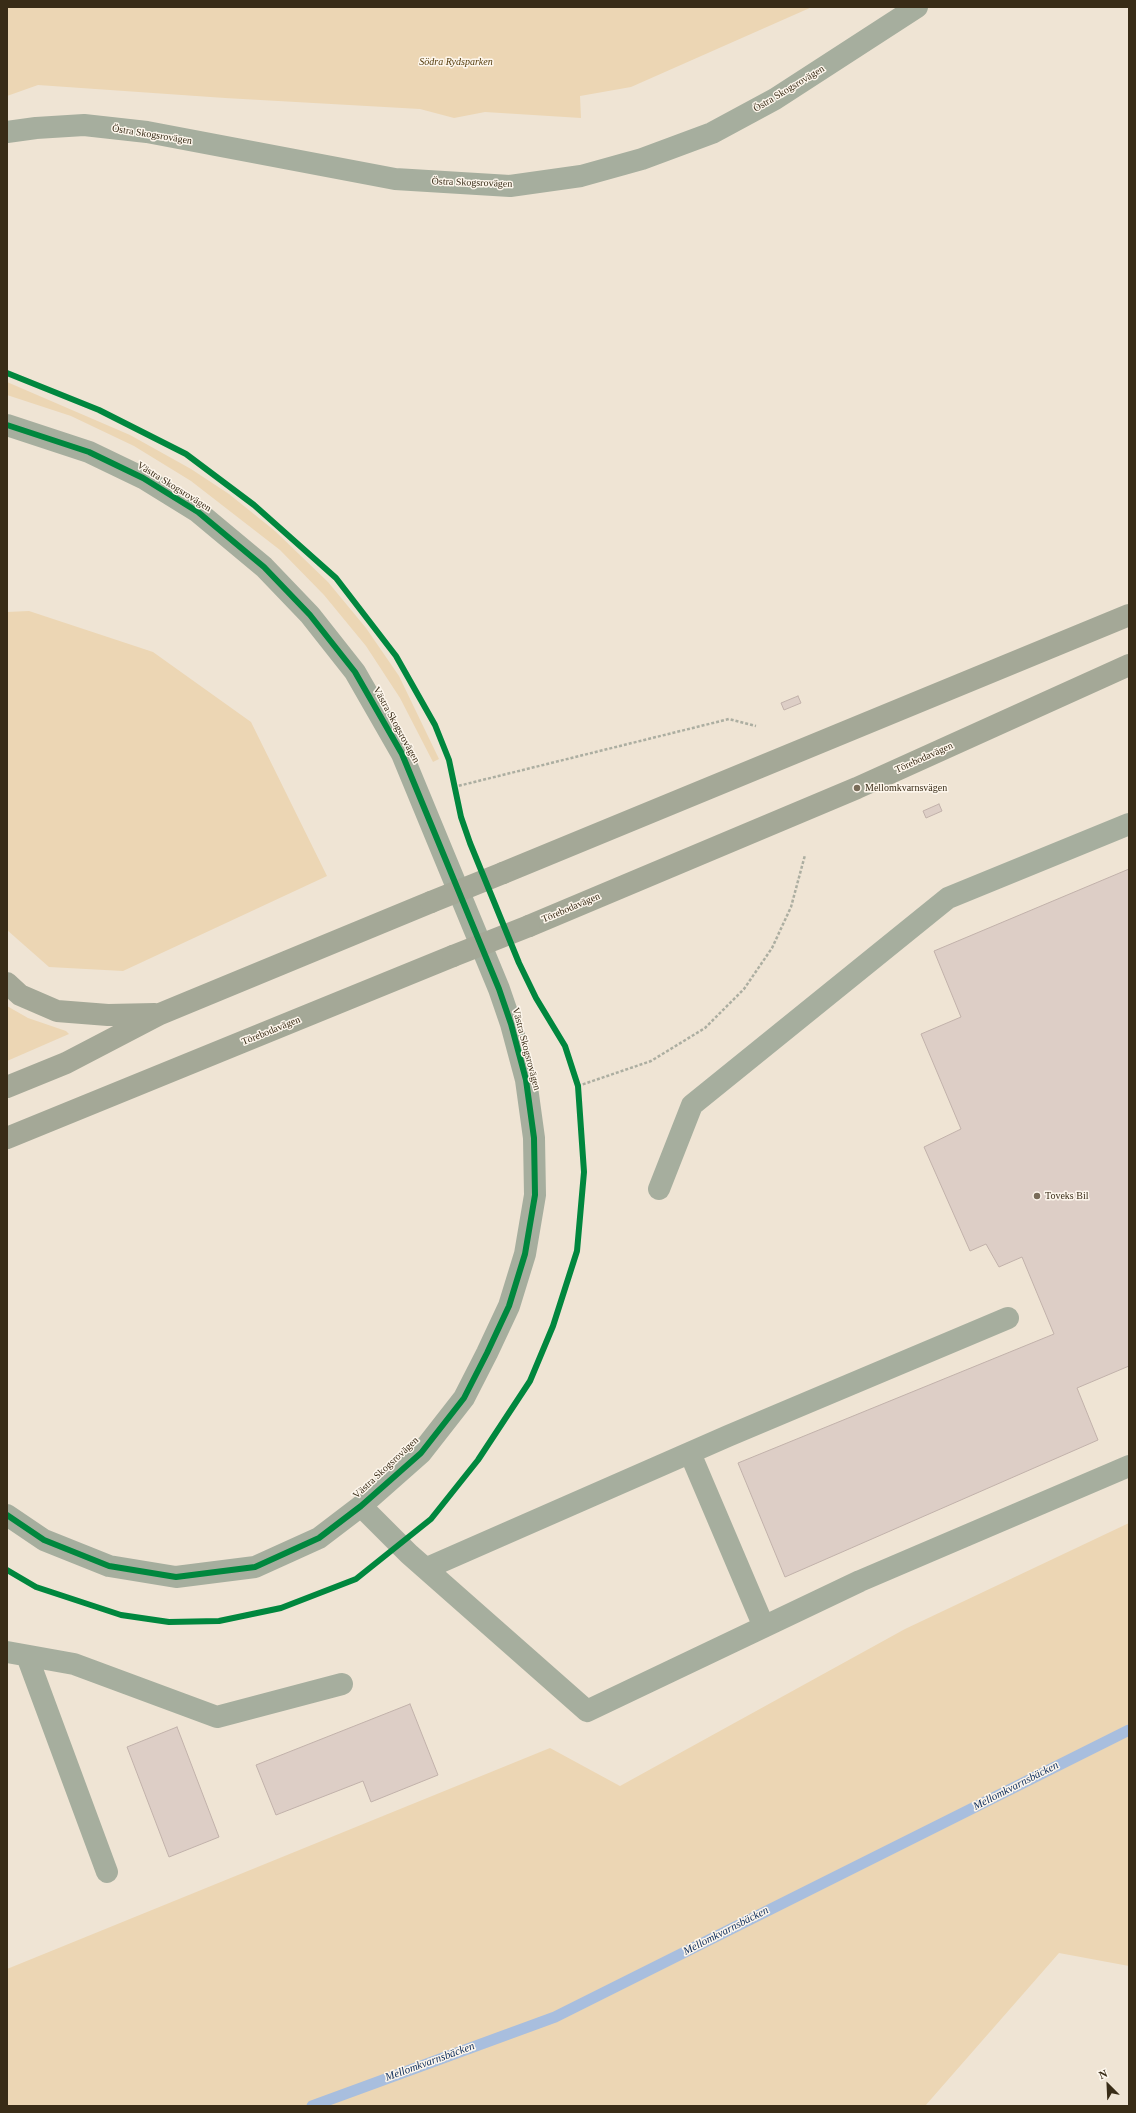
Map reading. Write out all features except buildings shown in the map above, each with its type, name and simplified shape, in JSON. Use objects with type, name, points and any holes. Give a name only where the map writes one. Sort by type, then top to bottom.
[{"type":"highway","points":[[7,1087],[66,1063],[160,1014],[1129,615]]},
{"type":"highway","name":"Törebodavägen","points":[[12,1139],[453,956],[529,926],[857,788],[1129,665]]},
{"type":"highway","points":[[7,983],[20,995],[57,1011],[108,1015],[160,1014]]},
{"type":"street","name":"Östra Skogsrovägen","points":[[7,132],[36,128],[84,126],[146,132],[395,179],[510,186],[582,176],[642,159],[712,133],[775,99],[918,7]]},
{"type":"street","name":"Östra Skogsrovägen","points":[[7,140],[36,128]]},
{"type":"street","name":"Västra Skogsrovägen","points":[[7,425],[89,452],[143,478],[198,512],[264,567],[310,615],[355,672],[402,754],[493,974],[511,1024],[526,1080],[534,1138],[535,1195],[524,1254],[509,1306],[488,1353],[464,1398],[421,1453],[361,1506],[319,1538],[255,1567],[176,1577],[110,1566],[44,1540],[7,1515]]},
{"type":"street","points":[[659,1189],[692,1105],[948,898],[1129,824]]},
{"type":"street","points":[[427,1568],[690,1453],[1008,1318]]},
{"type":"street","points":[[690,1453],[764,1627]]},
{"type":"street","points":[[361,1506],[409,1554],[427,1568],[587,1711],[860,1581],[1129,1466]]},
{"type":"street","points":[[17,1654],[74,1664],[217,1717],[342,1684]]},
{"type":"street","points":[[17,1654],[107,1872]]},
{"type":"path","points":[[454,787],[729,719],[756,726]]},
{"type":"path","points":[[578,1086],[651,1061],[705,1028],[744,989],[772,948],[791,907],[805,855]]},
{"type":"green space","name":"Södra Rydsparken","points":[[7,7],[812,7],[631,87],[580,96],[581,118],[485,112],[454,118],[420,109],[225,98],[38,85],[7,96]]},
{"type":"green space","points":[[7,382],[130,435],[191,469],[229,494],[275,531],[328,582],[366,628],[399,676],[439,759],[433,762],[400,698],[366,646],[324,595],[280,550],[191,481],[134,446],[71,416],[7,395]]},
{"type":"green space","points":[[29,611],[153,652],[251,722],[327,876],[123,971],[49,967],[7,930],[7,612]]},
{"type":"green space","points":[[7,1006],[28,1018],[66,1031],[69,1034],[7,1061]]},
{"type":"green space","points":[[1129,1523],[1129,1966],[1059,1953],[925,2106],[7,2106],[7,1969],[550,1748],[620,1786],[905,1629]]},
{"type":"waterway","name":"Mellomkvarnsbäcken","points":[[312,2106],[555,2017],[1129,1730]]},
{"type":"cycle path","points":[[7,373],[99,410],[186,454],[254,505],[336,578],[396,656],[435,725],[449,760],[461,817],[470,843],[519,963],[536,998],[565,1046],[578,1086],[584,1172],[577,1251],[553,1326],[530,1381],[478,1460],[431,1519],[356,1579],[281,1608],[219,1621],[169,1622],[121,1615],[36,1587],[7,1570]]},
{"type":"cycle path","points":[[7,425],[89,452],[143,478],[198,512],[264,567],[310,615],[355,672],[402,754],[499,989],[511,1024],[526,1080],[534,1138],[535,1195],[525,1254],[509,1306],[464,1398],[421,1453],[361,1506],[319,1538],[255,1567],[176,1577],[109,1566],[44,1540],[7,1515]]},
{"type":"place","name":"Mellomkvarnsvägen","points":[[857,788]]},
{"type":"place","name":"Toveks Bil","points":[[1037,1196]]}]
